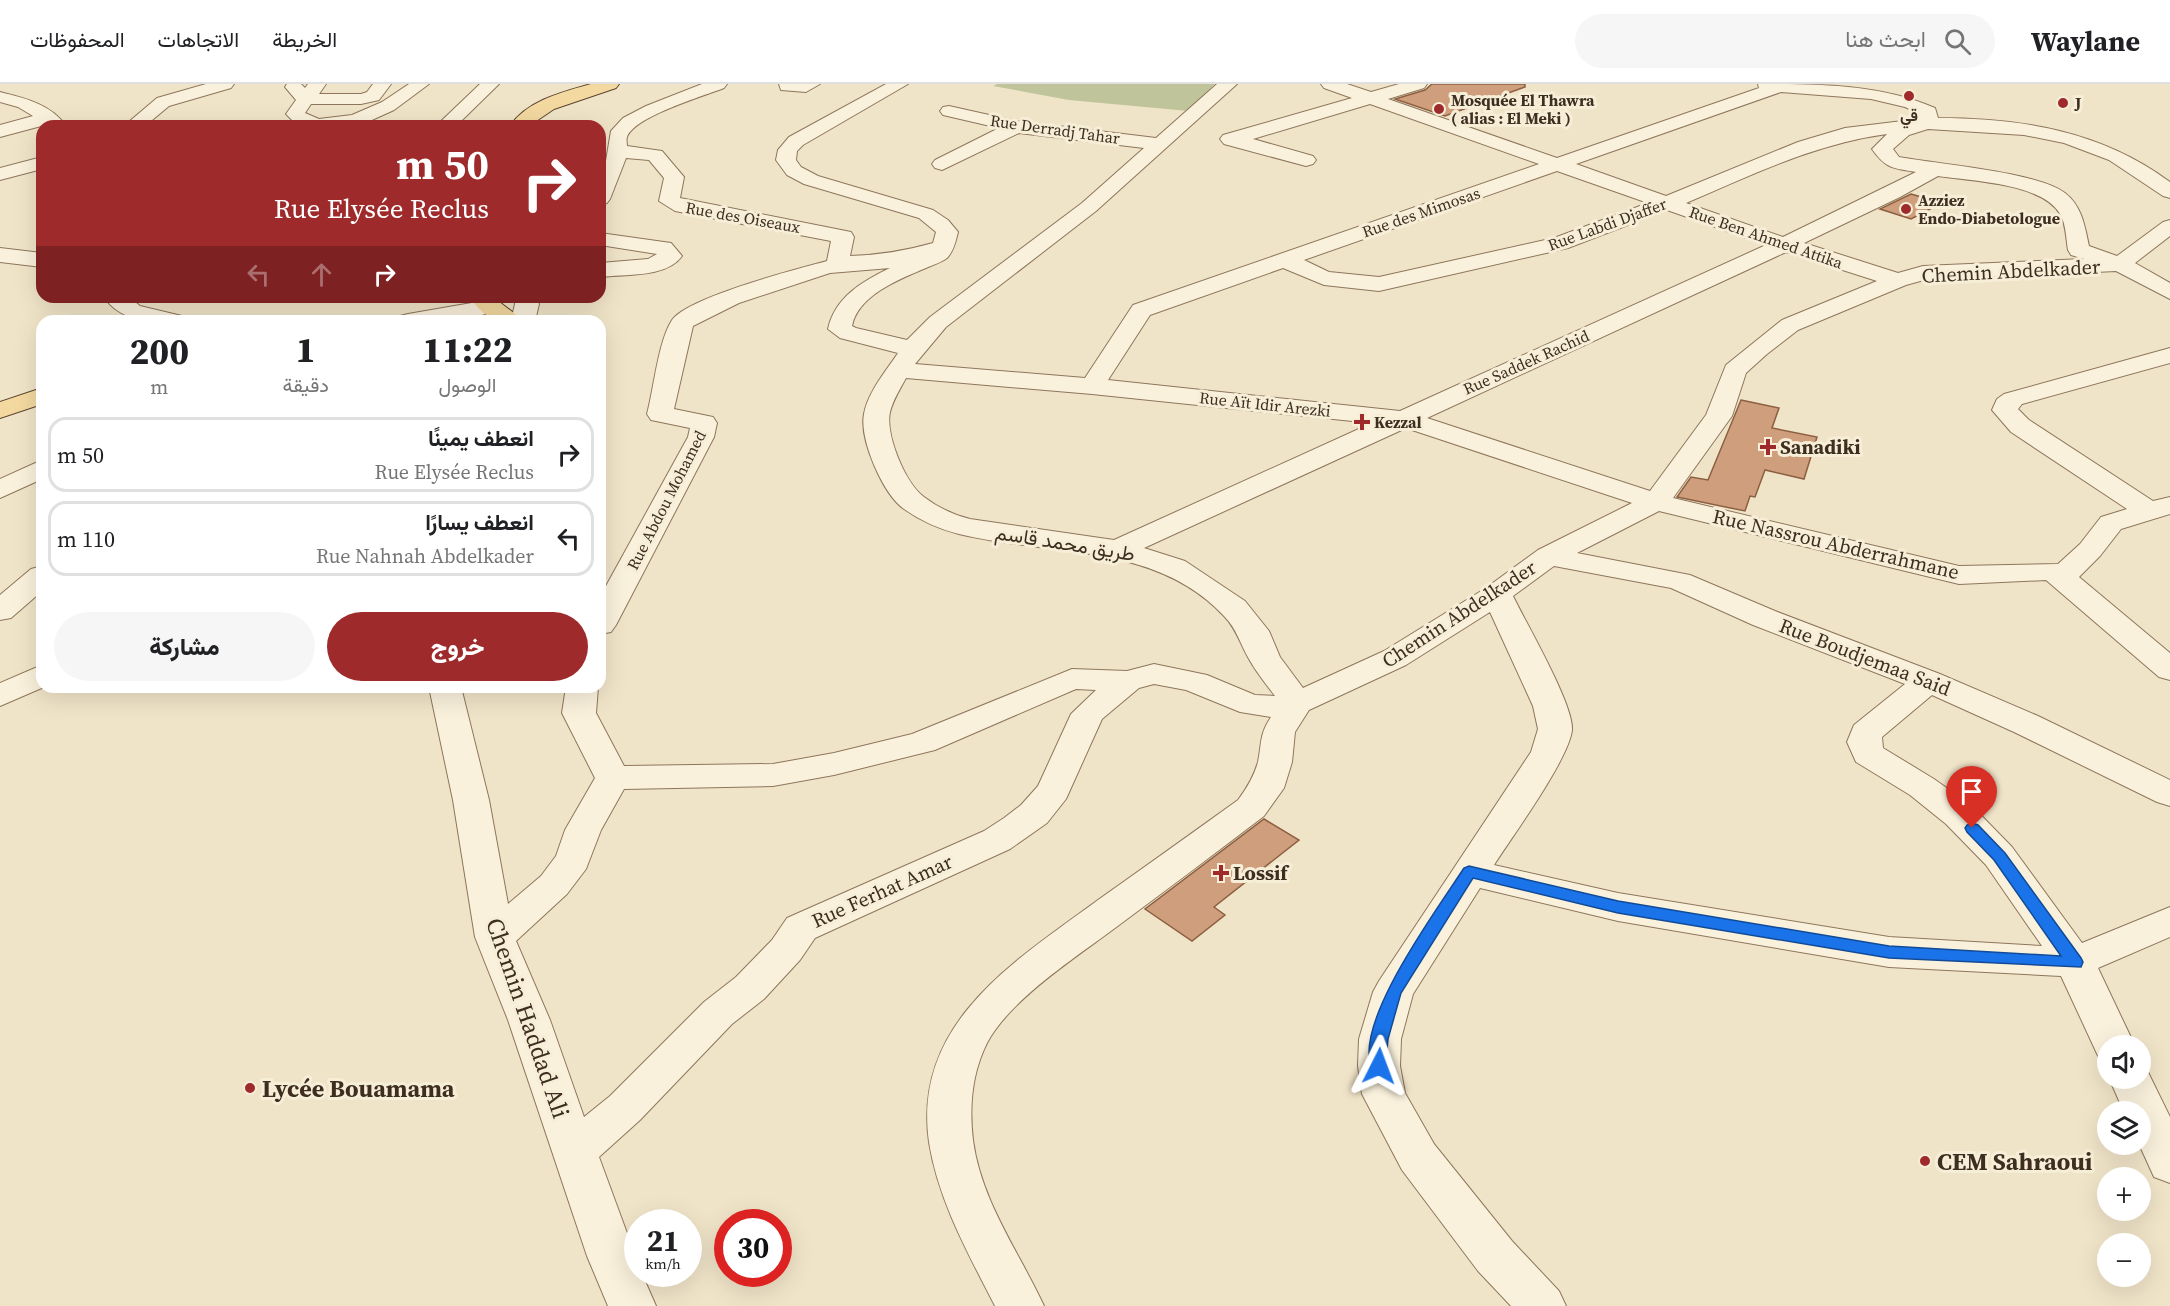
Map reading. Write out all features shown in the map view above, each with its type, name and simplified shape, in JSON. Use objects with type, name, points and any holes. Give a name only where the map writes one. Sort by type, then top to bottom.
[{"type":"main road","points":[[523,120],[525,117],[568,98],[610,84]]},
{"type":"main road","points":[[486,303],[503,315]]},
{"type":"main road","points":[[0,410],[36,398]]},
{"type":"street","points":[[140,120],[163,102],[206,87],[225,84]]},
{"type":"street","points":[[291,84],[305,99],[361,99],[373,96],[382,84]]},
{"type":"street","points":[[300,120],[295,114],[317,84]]},
{"type":"street","points":[[363,120],[377,115],[420,84]]},
{"type":"street","points":[[452,120],[490,84]]},
{"type":"street","points":[[568,98],[587,84]]},
{"type":"street","points":[[606,183],[618,151],[618,135],[630,122],[652,110],[718,84]]},
{"type":"street","points":[[788,84],[787,86],[806,87],[811,84]]},
{"type":"street","points":[[899,84],[796,141],[788,150],[786,160],[794,171],[811,180],[926,214],[941,224],[947,232],[944,248]]},
{"type":"street","name":"طريق محمد قاسم","points":[[1228,84],[1189,134],[960,304],[906,359],[877,413],[876,432],[882,451],[900,487],[912,502],[946,522],[969,528],[1118,549],[1174,567],[1234,608],[1253,631],[1264,658],[1297,703]]},
{"type":"street","name":"Rue Ben Ahmed Attika","points":[[1330,84],[1369,100],[1784,244],[1898,280]]},
{"type":"street","points":[[1231,140],[1418,84]]},
{"type":"street","points":[[1776,85],[1863,92],[1914,101],[1929,112],[1928,123]]},
{"type":"street","name":"Rue des Mimosas","points":[[1092,386],[1141,310],[1557,165],[1776,85]]},
{"type":"street","points":[[0,97],[24,103],[50,120]]},
{"type":"street","name":"Rue Derradj Tahar","points":[[949,111],[1016,127],[1189,134],[1231,140],[1306,160]]},
{"type":"street","points":[[2170,192],[2115,156],[2037,130],[1975,123],[1928,123],[1902,130],[1882,149],[1893,162],[1932,171],[2036,186],[2059,198],[2072,215],[2079,250],[2121,264],[2170,292]]},
{"type":"street","name":"Rue Labdi Djaffer","points":[[1282,259],[1324,278],[1379,284],[1560,243],[1667,203],[1805,146],[1845,134],[1928,123]]},
{"type":"street","points":[[0,131],[36,125]]},
{"type":"street","points":[[942,164],[1016,127]]},
{"type":"street","name":"Rue des Oiseaux","points":[[618,151],[655,155],[674,177],[669,201],[682,207],[843,237],[837,265]]},
{"type":"street","points":[[0,174],[36,165]]},
{"type":"street","name":"Rue Saddek Rachid","points":[[1118,549],[1784,244],[1893,193],[1932,171]]},
{"type":"street","name":"Chemin Abdelkader","points":[[613,778],[773,775],[824,766],[923,742],[1072,679],[1127,681],[1154,674],[1195,682],[1227,697],[1252,705],[1273,707],[1297,703],[1395,658],[1497,594],[1548,556],[1656,502],[1719,416],[1735,370],[1790,325],[1898,280],[1923,273],[2121,264],[2170,226]]},
{"type":"street","points":[[606,240],[663,248],[671,256],[653,265],[606,269]]},
{"type":"street","points":[[0,242],[34,259]]},
{"type":"street","name":"Rue Abdou Mohamed","points":[[606,614],[701,437],[704,423],[660,414],[677,347],[677,332],[683,322],[699,310],[728,299],[837,265],[889,261],[944,248]]},
{"type":"street","name":"Rue Aït Idir Arezki","points":[[944,248],[939,254],[876,283],[842,316],[840,329],[906,359],[1092,386],[1406,419],[1656,502]]},
{"type":"street","points":[[0,255],[34,259]]},
{"type":"street","points":[[122,303],[132,311],[149,315]]},
{"type":"street","points":[[432,315],[481,303]]},
{"type":"street","points":[[2161,508],[2020,426],[2005,410],[2006,404],[2013,399],[2170,355]]},
{"type":"street","points":[[0,465],[36,461]]},
{"type":"street","points":[[0,490],[36,471]]},
{"type":"street","name":"Rue Nassrou Abderrahmane","points":[[1656,502],[1959,575],[2052,571],[2061,577]]},
{"type":"street","points":[[2161,508],[2111,523],[2090,550],[2061,577],[2170,670]]},
{"type":"street","name":"Rue Boudjemaa Said","points":[[1548,556],[1679,581],[1764,618],[1928,681],[2026,724],[2170,794]]},
{"type":"street","points":[[0,611],[36,580]]},
{"type":"street","points":[[1497,594],[1550,706],[1555,729],[1548,752],[1393,992],[1380,1039],[1379,1066],[1384,1094],[1418,1157],[1495,1256],[1542,1306]]},
{"type":"street","points":[[0,624],[36,609]]},
{"type":"street","points":[[0,696],[36,678]]},
{"type":"street","name":"Rue Ferhat Amar","points":[[574,1152],[625,1108],[717,1013],[750,988],[786,950],[801,928],[997,840],[1034,814],[1053,791],[1088,714],[1127,681]]},
{"type":"street","points":[[1928,681],[1866,733],[1864,742],[1868,754],[1922,787],[1959,815],[1999,856],[2075,962],[2109,1035]]},
{"type":"street","name":"Chemin Haddad Ali","points":[[446,693],[471,800],[495,937],[529,1020],[611,1256],[632,1306]]},
{"type":"street","points":[[495,937],[555,885],[573,860],[583,830],[613,778],[579,713],[581,693]]},
{"type":"street","points":[[1020,1306],[971,1212],[955,1162],[949,1120],[955,1076],[968,1039],[1002,997],[1029,971],[1251,808],[1266,788],[1275,762],[1278,732],[1297,703]]},
{"type":"street","points":[[1469,872],[1618,907],[1889,952],[2075,962],[2170,921]]},
{"type":"street","points":[[2135,1089],[2170,1164]]},
{"type":"green space","points":[[997,84],[1215,84],[1188,111],[1069,100],[993,86]]},
{"type":"building","name":"Mosquée El Thawra ( alias : El Meki )","points":[[1432,84],[1525,84],[1525,87],[1445,116],[1395,99],[1425,90]]},
{"type":"building","points":[[1911,194],[1942,203],[1911,219],[1880,209]]},
{"type":"building","name":"Sanadiki","points":[[1741,400],[1779,408],[1772,428],[1817,437],[1804,479],[1765,470],[1755,497],[1750,496],[1745,511],[1677,497],[1691,477],[1708,480]]},
{"type":"building","name":"Lossif","points":[[1264,819],[1299,840],[1214,907],[1225,915],[1192,941],[1145,909]]},
{"type":"place","name":"قي","points":[[1909,96]]},
{"type":"place","name":"J","points":[[2063,103]]},
{"type":"place","name":"Mosquée El Thawra ( alias : El Meki )","points":[[1439,109]]},
{"type":"place","name":"Azziez Endo-Diabetologue","points":[[1906,209]]},
{"type":"place","name":"Kezzal","points":[[1362,422]]},
{"type":"place","name":"Sanadiki","points":[[1768,447]]},
{"type":"place","name":"Lossif","points":[[1221,873]]},
{"type":"place","name":"Lycée Bouamama","points":[[250,1088]]},
{"type":"place","name":"CEM Sahraoui","points":[[1925,1161]]},
{"type":"route","points":[[1379,1066],[1380,1039],[1393,992],[1469,872],[1618,907],[1889,952],[2075,962],[1999,856],[1972,828]]}]
